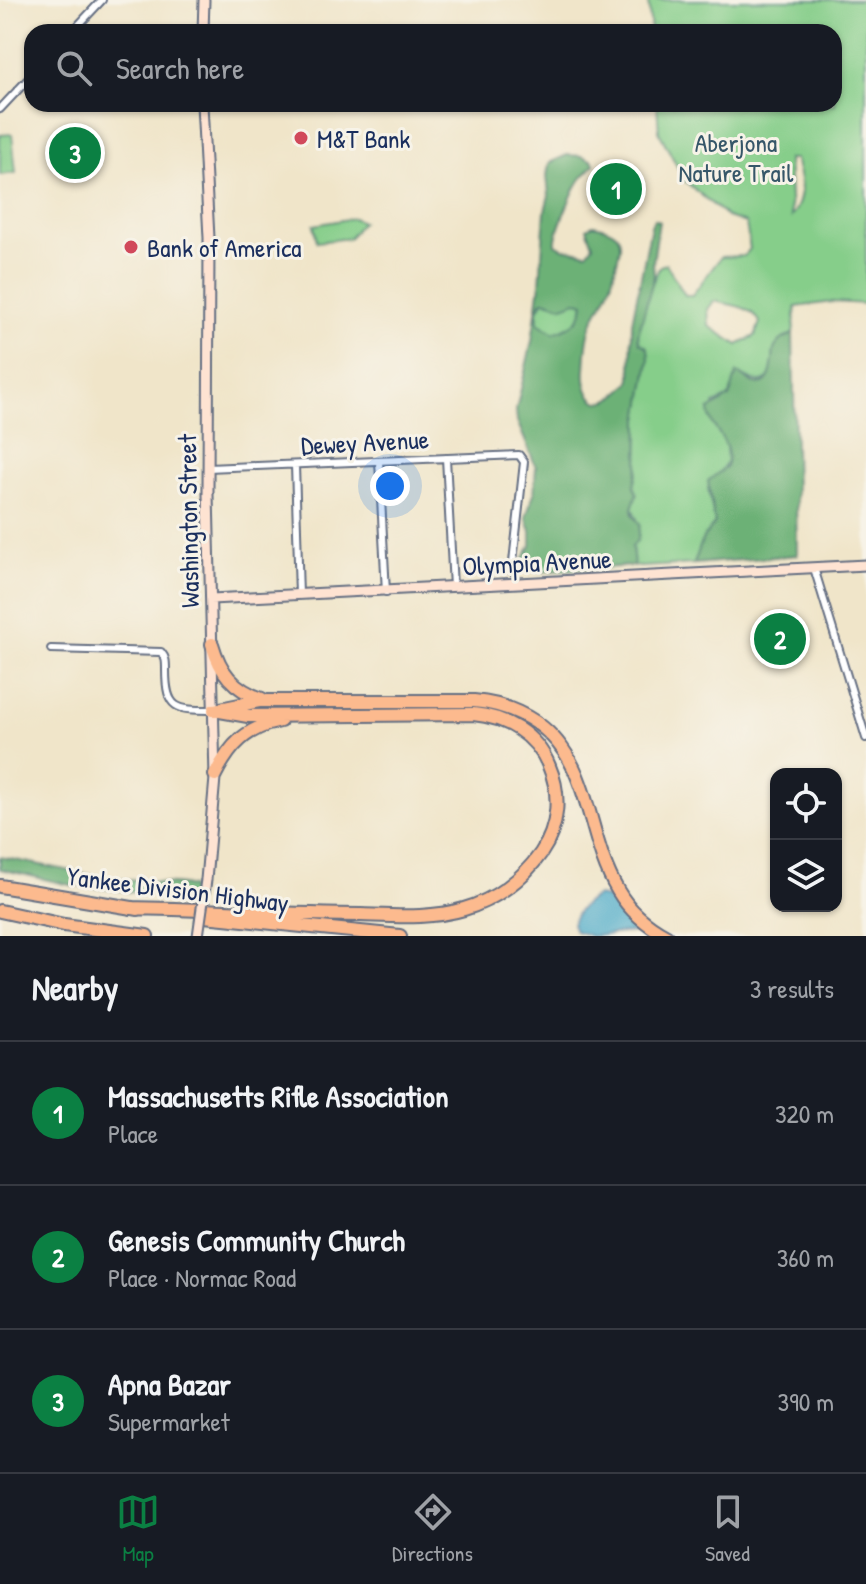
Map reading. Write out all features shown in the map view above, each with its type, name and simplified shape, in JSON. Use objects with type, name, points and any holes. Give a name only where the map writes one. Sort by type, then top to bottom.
[{"type":"highway","points":[[212,644],[220,666],[232,683],[251,695],[273,701]]},
{"type":"highway","points":[[214,710],[246,702],[273,701],[481,702],[509,708],[535,721],[557,741],[576,769],[601,851],[617,890],[626,904],[667,936]]},
{"type":"highway","points":[[130,908],[226,909],[316,915],[444,914],[478,904],[506,889],[544,850],[553,828],[557,810],[553,778],[538,747],[511,724],[489,716],[244,716],[214,710]]},
{"type":"highway","points":[[215,775],[227,752],[245,734],[265,724],[309,715]]},
{"type":"highway","name":"Yankee Division Highway","points":[[0,886],[130,908],[400,936]]},
{"type":"highway","name":"Yankee Division Highway","points":[[0,913],[147,936]]},
{"type":"main road","points":[[203,24],[204,0]]},
{"type":"main road","name":"Washington Street","points":[[198,936],[215,775],[208,468],[209,224],[202,112]]},
{"type":"main road","name":"Olympia Avenue","points":[[211,599],[866,565]]},
{"type":"street","points":[[80,24],[102,0]]},
{"type":"street","points":[[0,109],[24,84]]},
{"type":"street","name":"Dewey Avenue","points":[[208,468],[522,457],[524,462],[512,571]]},
{"type":"street","points":[[446,458],[453,588]]},
{"type":"street","points":[[379,461],[386,592]]},
{"type":"street","points":[[295,465],[299,595]]},
{"type":"street","points":[[814,568],[866,738]]},
{"type":"street","points":[[51,649],[159,652],[166,659],[167,692],[172,703],[186,710],[214,710]]},
{"type":"green space","name":"Aberjona Nature Trail","points":[[648,0],[866,0],[866,304],[832,302],[796,307],[793,334],[775,348],[769,378],[761,382],[740,374],[729,397],[714,404],[726,444],[727,462],[708,488],[715,523],[703,538],[694,564],[640,567],[634,566],[632,547],[638,539],[637,519],[632,508],[637,494],[634,486],[638,467],[639,419],[649,360],[646,346],[639,342],[638,335],[648,292],[660,266],[666,264],[685,295],[692,295],[721,257],[744,256],[750,249],[746,223],[727,217],[685,181],[659,132],[658,112],[842,112],[842,24],[650,24]],"holes":[[[788,159],[795,159],[801,189],[799,203],[791,217]],[[714,301],[751,312],[760,322],[755,336],[738,345],[709,326],[708,309]]]},
{"type":"green space","points":[[12,134],[16,173],[0,175],[0,135]]},
{"type":"green space","points":[[567,155],[582,156],[593,161],[594,165],[574,192],[561,221],[556,244],[587,253],[593,245],[587,228],[593,225],[612,231],[619,239],[611,285],[593,321],[587,342],[586,383],[588,392],[598,402],[615,396],[631,379],[632,322],[651,226],[654,219],[659,221],[654,276],[638,335],[639,342],[648,348],[649,360],[639,419],[638,467],[634,486],[637,494],[632,508],[640,524],[638,539],[632,547],[634,566],[535,572],[524,566],[523,559],[531,546],[531,531],[526,517],[534,493],[536,467],[517,421],[516,410],[532,341],[540,284],[549,163]],"holes":[[[545,300],[562,306],[575,301],[584,303],[578,319],[560,331],[554,333],[538,323],[537,312],[541,302]]]},
{"type":"green space","points":[[353,218],[362,222],[349,238],[317,242],[314,225]]},
{"type":"green space","points":[[544,300],[562,306],[573,301],[584,302],[575,323],[554,333],[538,324],[537,312]]},
{"type":"green space","points":[[793,334],[797,555],[694,564],[703,538],[715,523],[708,481],[726,467],[728,457],[709,410],[729,397],[737,373],[754,383],[765,382],[771,372],[775,347]]},
{"type":"green space","points":[[0,857],[102,877],[183,885],[191,887],[193,894],[185,898],[70,885],[0,869]]},
{"type":"water","points":[[598,896],[607,898],[633,932],[591,936],[575,931],[572,924],[575,916],[585,904]]},
{"type":"place","name":"M&T Bank","points":[[301,138]]},
{"type":"place","name":"Apna Bazar","points":[[75,153]]},
{"type":"place","name":"Massachusetts Rifle Association","points":[[616,189]]},
{"type":"place","name":"Bank of America","points":[[131,247]]},
{"type":"place","name":"Genesis Community Church","points":[[780,639]]}]
